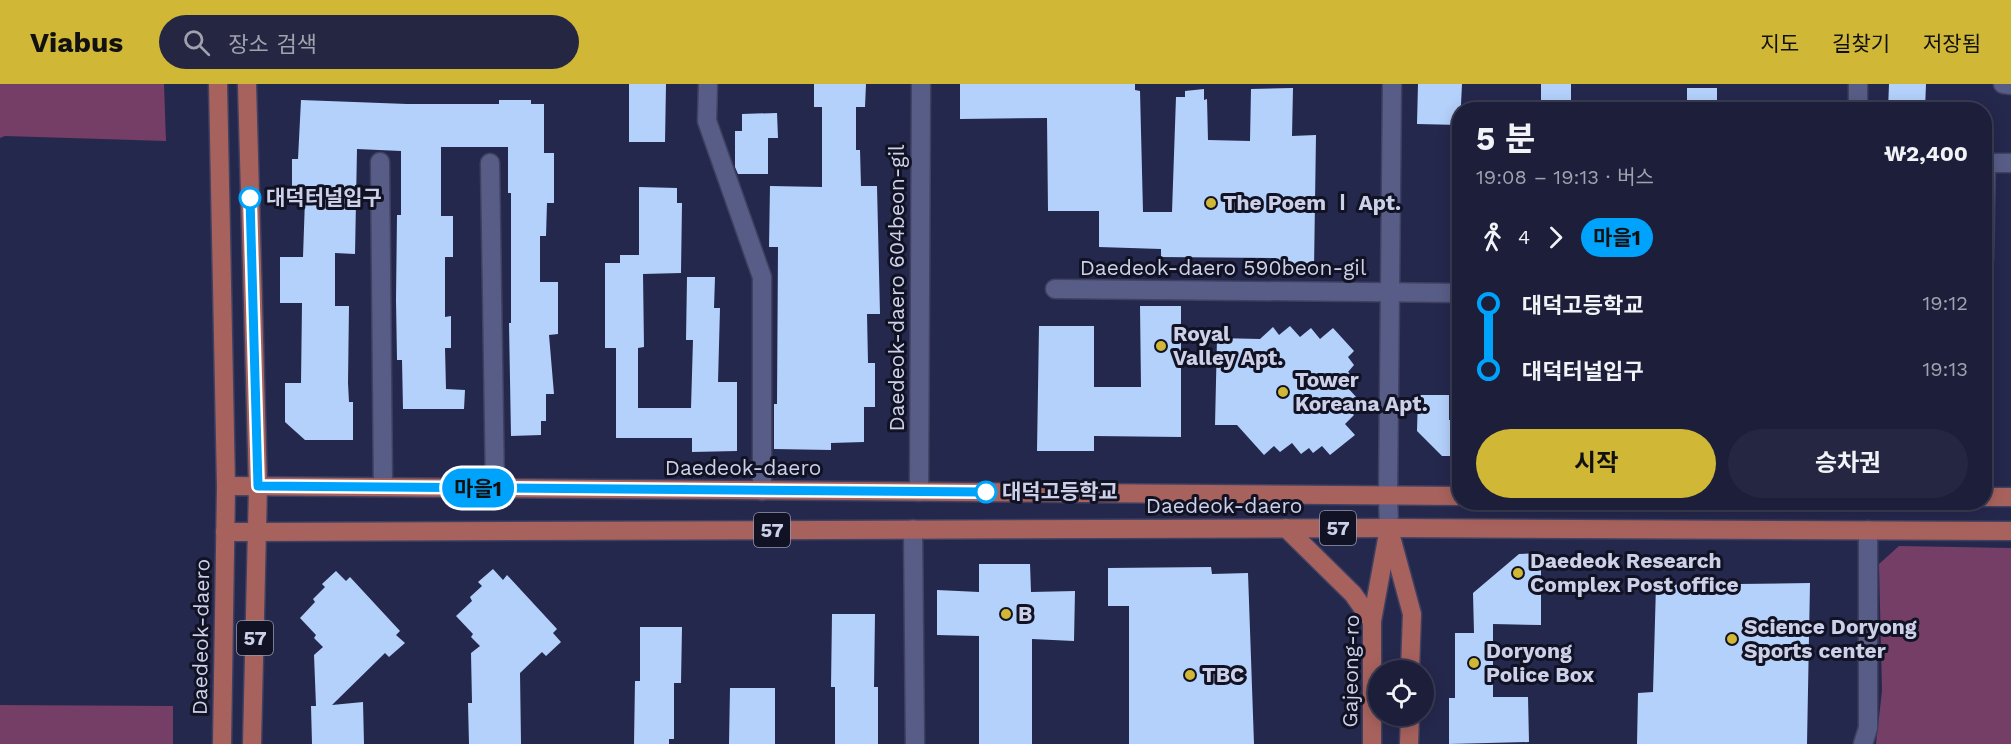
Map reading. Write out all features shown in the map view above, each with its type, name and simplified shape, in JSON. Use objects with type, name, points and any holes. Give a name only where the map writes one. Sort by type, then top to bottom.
[{"type":"main road","points":[[218,84],[226,486]]},
{"type":"main road","points":[[248,84],[258,486]]},
{"type":"main road","name":"Daedeok-daero","points":[[222,744],[226,486],[1452,496]]},
{"type":"main road","name":"57","points":[[252,744],[258,486]]},
{"type":"main road","points":[[1992,497],[2011,497]]},
{"type":"main road","points":[[1287,528],[1353,594],[1372,621]]},
{"type":"main road","name":"Daedeok-daero","points":[[225,532],[1287,528],[2011,531]]},
{"type":"main road","name":"Gajeong-ro","points":[[1372,744],[1372,621],[1389,528]]},
{"type":"main road","name":"Gajeong-ro","points":[[1389,528],[1412,614],[1410,660]]},
{"type":"main road","points":[[1409,744],[1410,726]]},
{"type":"street","points":[[708,84],[707,121],[762,277],[762,490]]},
{"type":"street","name":"Daedeok-daero 604beon-gil","points":[[919,492],[921,84]]},
{"type":"street","name":"Daedeok-daero 590beon-gil","points":[[1388,496],[1392,84]]},
{"type":"street","points":[[1858,84],[1858,102]]},
{"type":"street","points":[[2003,84],[2011,85]]},
{"type":"street","points":[[380,162],[383,487]]},
{"type":"street","points":[[490,163],[495,488]]},
{"type":"street","points":[[1992,163],[2011,163]]},
{"type":"street","name":"Daedeok-daero 590beon-gil","points":[[1055,289],[1452,293]]},
{"type":"street","name":"Gajeong-ro","points":[[1388,496],[1389,528]]},
{"type":"street","points":[[913,529],[915,744]]},
{"type":"street","points":[[1863,744],[1868,728],[1868,530]]},
{"type":"shaded area","points":[[0,84],[164,84],[166,141],[5,136],[0,138]]},
{"type":"shaded area","points":[[1899,546],[2011,548],[2011,744],[1876,744],[1882,691],[1879,564]]},
{"type":"shaded area","points":[[0,705],[173,706],[173,744],[0,744]]},
{"type":"building","points":[[629,84],[666,84],[665,142],[629,142]]},
{"type":"building","points":[[814,84],[866,84],[865,107],[856,107],[856,150],[860,150],[861,186],[877,186],[880,314],[867,314],[868,363],[875,363],[875,407],[864,407],[864,442],[831,443],[831,450],[774,449],[774,404],[777,404],[778,247],[769,247],[770,186],[822,187],[822,107],[814,107]]},
{"type":"building","points":[[960,84],[1135,84],[1135,90],[1140,91],[1143,212],[1172,212],[1176,97],[1185,97],[1185,91],[1204,89],[1204,100],[1207,99],[1208,140],[1250,141],[1251,89],[1293,88],[1292,136],[1316,135],[1314,269],[1276,269],[1276,258],[1161,257],[1161,249],[1099,247],[1099,211],[1048,211],[1047,118],[960,119]]},
{"type":"building","points":[[1418,84],[1462,84],[1461,102],[1452,102],[1452,125],[1417,124]]},
{"type":"building","points":[[1541,84],[1571,84],[1571,102],[1541,102]]},
{"type":"building","points":[[1889,84],[1926,84],[1925,102],[1888,102]]},
{"type":"building","points":[[1687,88],[1717,88],[1717,102],[1687,102]]},
{"type":"building","points":[[301,100],[407,104],[499,104],[499,100],[531,100],[531,104],[544,104],[544,153],[554,153],[554,203],[547,203],[546,236],[540,236],[540,282],[558,282],[558,334],[549,335],[554,394],[546,394],[546,421],[541,421],[541,435],[511,436],[509,323],[511,323],[511,193],[508,193],[508,147],[441,147],[441,216],[453,216],[453,257],[445,257],[445,317],[451,316],[451,348],[445,348],[446,389],[465,390],[464,409],[403,409],[402,360],[397,360],[396,300],[397,215],[401,215],[401,151],[357,149],[355,254],[335,253],[335,306],[349,306],[348,383],[349,402],[353,402],[353,440],[305,440],[285,422],[285,383],[301,383],[302,303],[280,303],[280,257],[303,257],[305,199],[292,199],[292,159],[298,159]]},
{"type":"building","points":[[777,113],[778,138],[768,138],[768,174],[738,174],[735,167],[735,131],[742,131],[742,114]]},
{"type":"building","points":[[639,187],[677,188],[677,203],[682,203],[681,273],[643,274],[644,347],[638,348],[638,408],[691,408],[693,340],[686,340],[687,277],[715,277],[714,308],[720,308],[718,382],[737,382],[737,451],[692,452],[692,438],[616,438],[616,348],[605,348],[605,263],[620,263],[620,255],[639,255]]},
{"type":"building","points":[[1140,306],[1181,306],[1181,437],[1094,436],[1094,451],[1037,451],[1039,326],[1094,326],[1094,387],[1141,387]]},
{"type":"building","name":"Tower Koreana Apt.","points":[[1290,326],[1300,337],[1311,328],[1320,339],[1333,328],[1354,351],[1348,357],[1354,365],[1348,372],[1355,378],[1347,387],[1358,399],[1348,409],[1354,415],[1345,424],[1355,435],[1330,455],[1322,446],[1313,453],[1309,448],[1301,454],[1292,443],[1280,452],[1274,446],[1264,455],[1237,425],[1215,425],[1217,338],[1260,339],[1273,327],[1279,335]]},
{"type":"building","points":[[1418,395],[1449,395],[1452,456],[1442,456],[1417,431]]},
{"type":"building","points":[[1541,553],[1541,625],[1493,624],[1493,697],[1528,697],[1529,742],[1449,744],[1449,698],[1455,698],[1455,633],[1474,633],[1473,593],[1519,554]]},
{"type":"building","name":"B","points":[[979,564],[1030,564],[1031,592],[1075,591],[1074,641],[1032,639],[1032,744],[979,744],[979,636],[937,635],[937,590],[979,592]]},
{"type":"building","name":"TBC","points":[[1211,567],[1212,574],[1248,573],[1254,744],[1129,744],[1129,606],[1108,606],[1108,568]]},
{"type":"building","points":[[493,569],[503,580],[507,575],[557,629],[553,633],[561,642],[546,656],[542,652],[520,673],[521,744],[469,744],[468,703],[472,703],[471,653],[480,646],[471,637],[473,634],[456,616],[472,601],[470,597],[482,586],[478,582]]},
{"type":"building","points":[[336,571],[346,581],[350,577],[400,631],[396,635],[405,643],[389,657],[385,653],[332,705],[363,702],[364,744],[312,744],[311,706],[316,706],[314,655],[323,647],[314,638],[316,635],[300,618],[315,602],[313,599],[325,587],[322,584]]},
{"type":"building","name":"Science Doryong Sports center","points":[[1810,583],[1807,744],[1637,744],[1638,693],[1653,692],[1656,585]]},
{"type":"building","points":[[832,614],[875,614],[874,687],[878,687],[878,744],[835,744],[835,687],[831,687]]},
{"type":"building","points":[[640,627],[682,627],[681,683],[674,683],[674,739],[669,739],[669,744],[634,744],[635,681],[640,681]]},
{"type":"building","points":[[730,688],[775,688],[775,744],[729,744]]},
{"type":"bus line","name":"마을1","points":[[250,198],[258,486],[986,492]]},
{"type":"place","name":"대덕터널입구","points":[[250,198]]},
{"type":"place","name":"The Poem Ⅰ Apt.","points":[[1211,203]]},
{"type":"place","name":"Royal Valley Apt.","points":[[1161,346]]},
{"type":"place","name":"Tower Koreana Apt.","points":[[1283,392]]},
{"type":"place","name":"대덕고등학교","points":[[986,492]]},
{"type":"place","name":"Daedeok Research Complex Post office","points":[[1518,573]]},
{"type":"place","name":"B","points":[[1006,614]]},
{"type":"place","name":"Science Doryong Sports center","points":[[1732,639]]},
{"type":"place","name":"Doryong Police Box","points":[[1474,663]]},
{"type":"place","name":"TBC","points":[[1190,675]]}]
